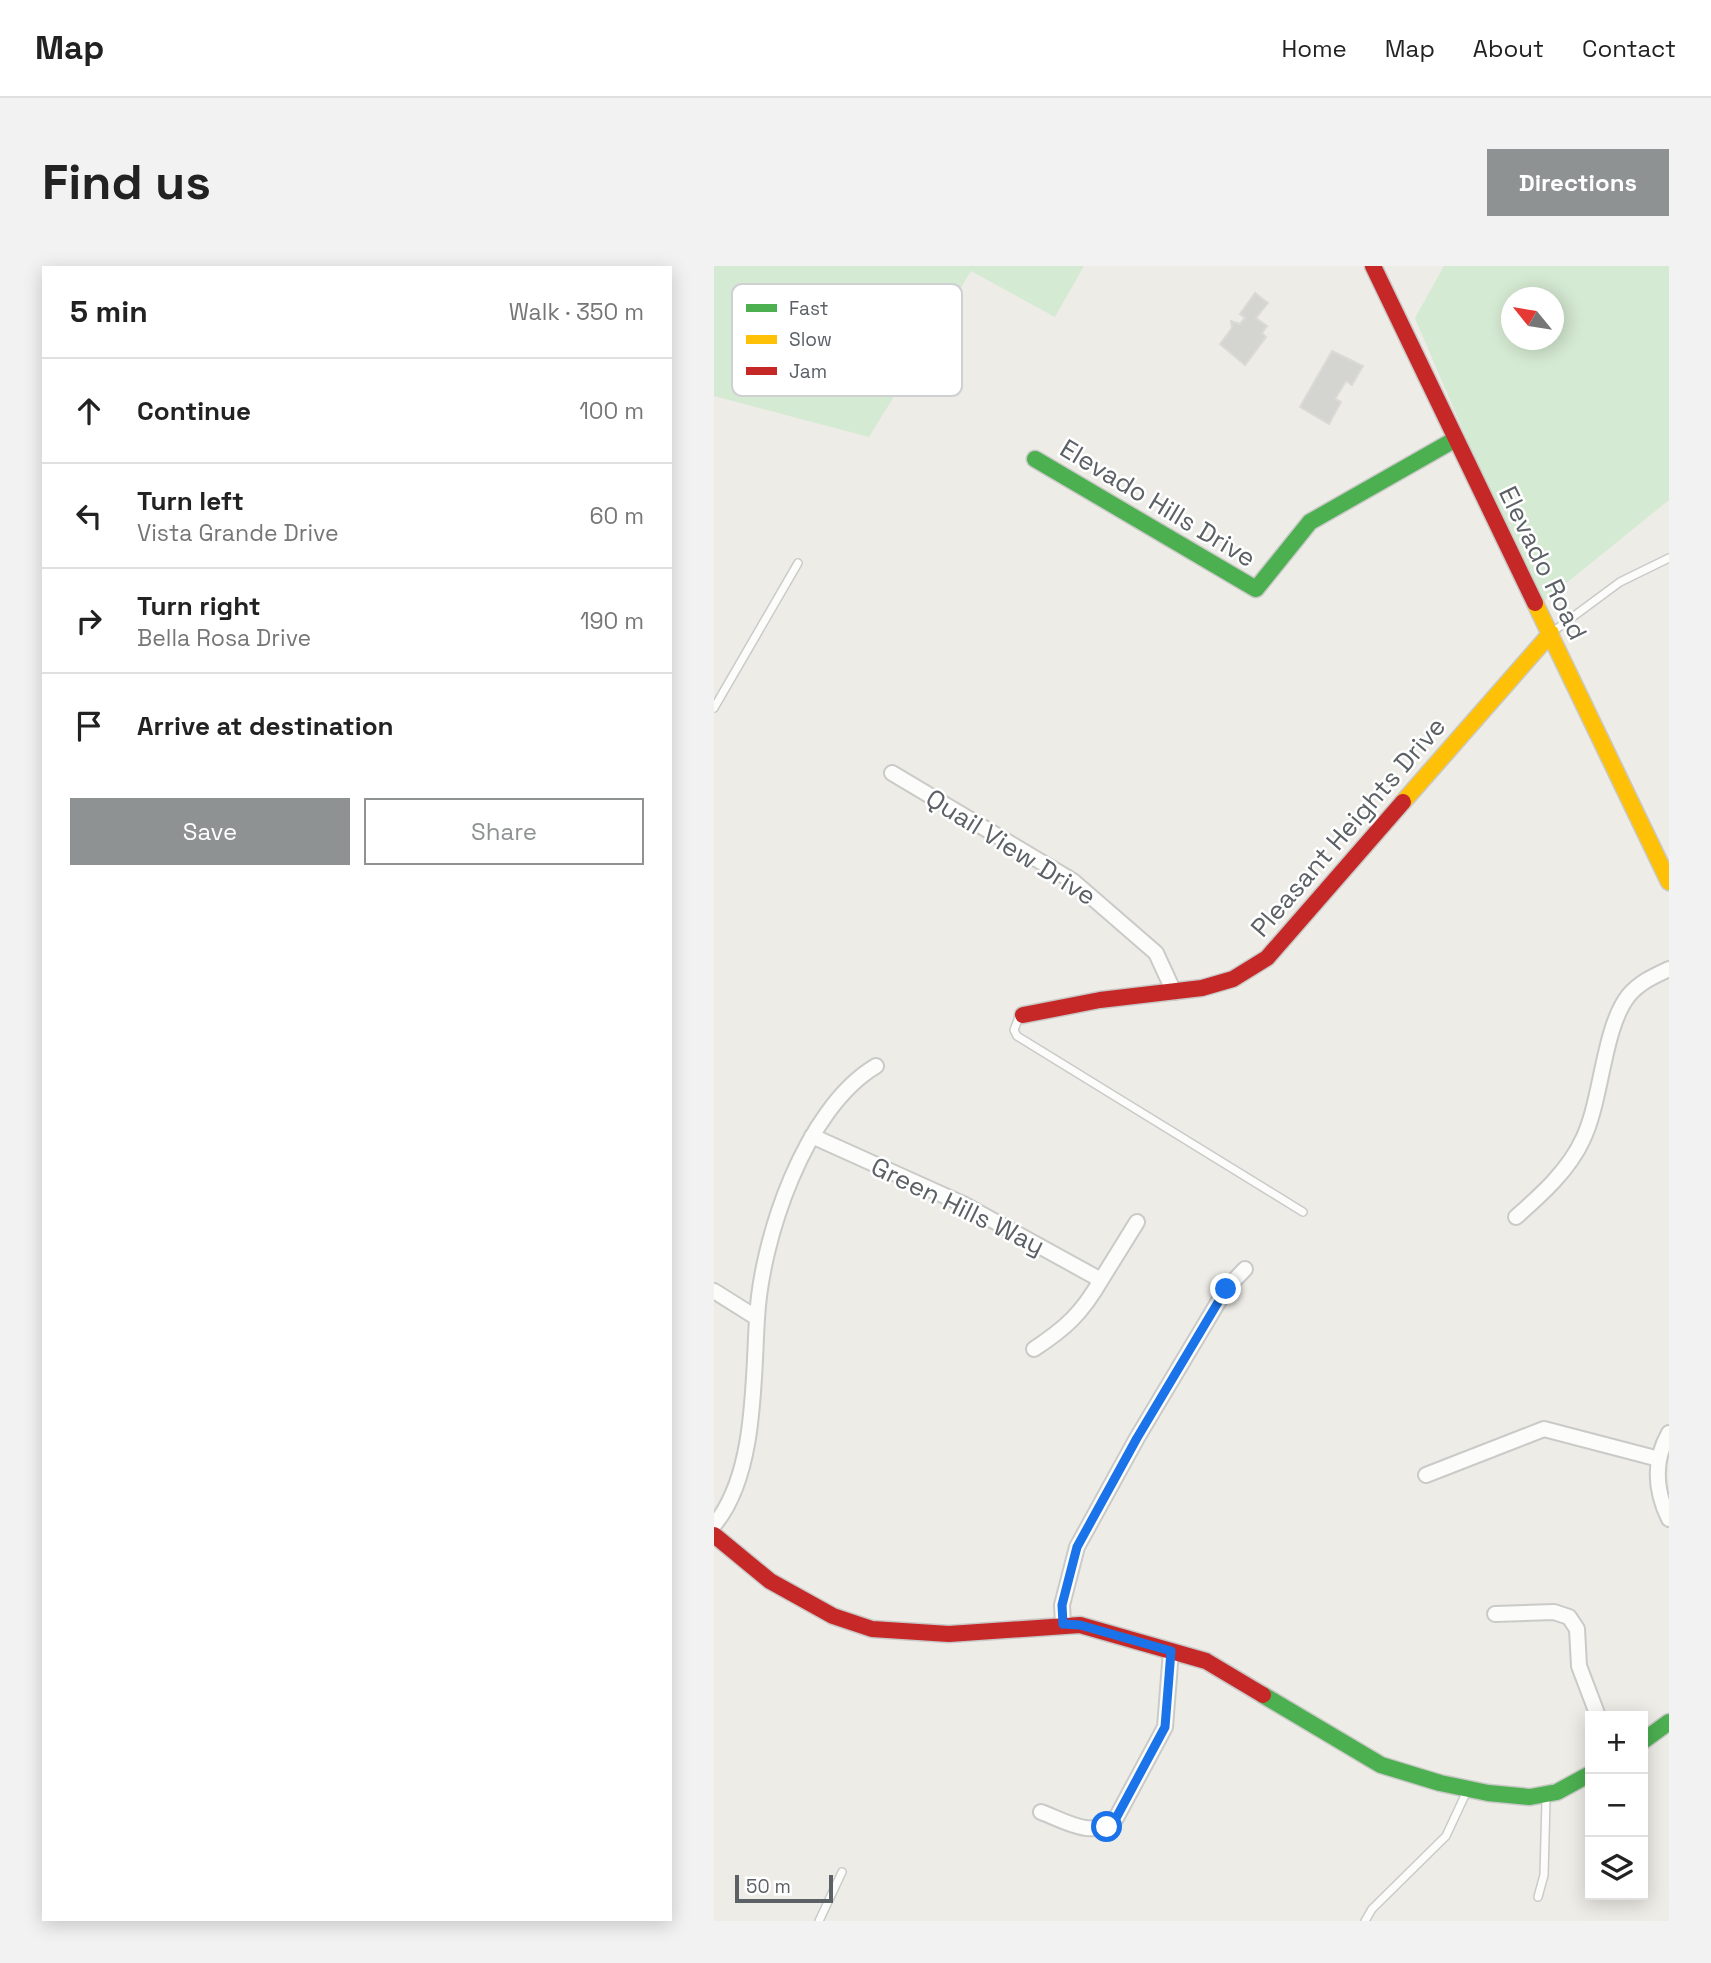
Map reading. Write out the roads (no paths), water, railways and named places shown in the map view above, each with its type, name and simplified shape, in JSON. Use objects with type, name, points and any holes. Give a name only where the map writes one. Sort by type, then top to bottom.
[{"type":"street","name":"Elevado Road","points":[[1373,266],[1454,440],[1551,633],[1669,882]]},
{"type":"street","name":"Elevado Hills Drive","points":[[1035,459],[1256,589],[1310,522],[1454,440]]},
{"type":"street","name":"Pleasant Heights Drive","points":[[1023,1015],[1088,1002],[1174,992],[1233,979],[1267,958],[1551,633]]},
{"type":"street","name":"Quail View Drive","points":[[892,773],[1073,881],[1093,896],[1156,953],[1174,992]]},
{"type":"street","points":[[1516,1217],[1560,1173],[1582,1141],[1593,1114],[1618,1016],[1628,996],[1645,981],[1669,969]]},
{"type":"street","points":[[714,1525],[731,1500],[744,1451],[755,1373],[760,1287],[772,1233],[802,1155],[827,1110],[859,1077],[876,1066]]},
{"type":"street","name":"Green Hills Way","points":[[812,1136],[963,1204],[1101,1280]]},
{"type":"street","points":[[1034,1349],[1061,1332],[1084,1309],[1137,1222]]},
{"type":"street","points":[[1063,1624],[1062,1605],[1077,1547],[1137,1438],[1219,1301],[1245,1269]]},
{"type":"street","points":[[714,1291],[757,1318]]},
{"type":"street","points":[[1426,1475],[1544,1429],[1659,1459]]},
{"type":"street","points":[[1669,1433],[1659,1459],[1669,1519]]},
{"type":"street","points":[[714,1535],[770,1581],[833,1616],[872,1629],[949,1634],[1063,1624],[1080,1625],[1206,1661],[1381,1765],[1412,1776],[1503,1796],[1546,1796],[1585,1776]]},
{"type":"street","points":[[1495,1614],[1554,1612],[1569,1617],[1577,1629],[1579,1666],[1596,1711]]},
{"type":"street","points":[[1041,1812],[1091,1830],[1101,1830],[1115,1820],[1165,1727],[1171,1651]]},
{"type":"street","points":[[1648,1737],[1669,1722]]},
{"type":"lane","points":[[1551,633],[1620,582],[1669,558]]},
{"type":"lane","points":[[714,708],[798,563]]},
{"type":"lane","points":[[1023,1015],[1016,1020],[1014,1030],[1017,1036],[1303,1212]]},
{"type":"lane","points":[[1365,1921],[1372,1909],[1446,1836],[1467,1789]]},
{"type":"lane","points":[[1538,1897],[1544,1875],[1546,1796]]},
{"type":"lane","points":[[819,1921],[842,1872]]}]
